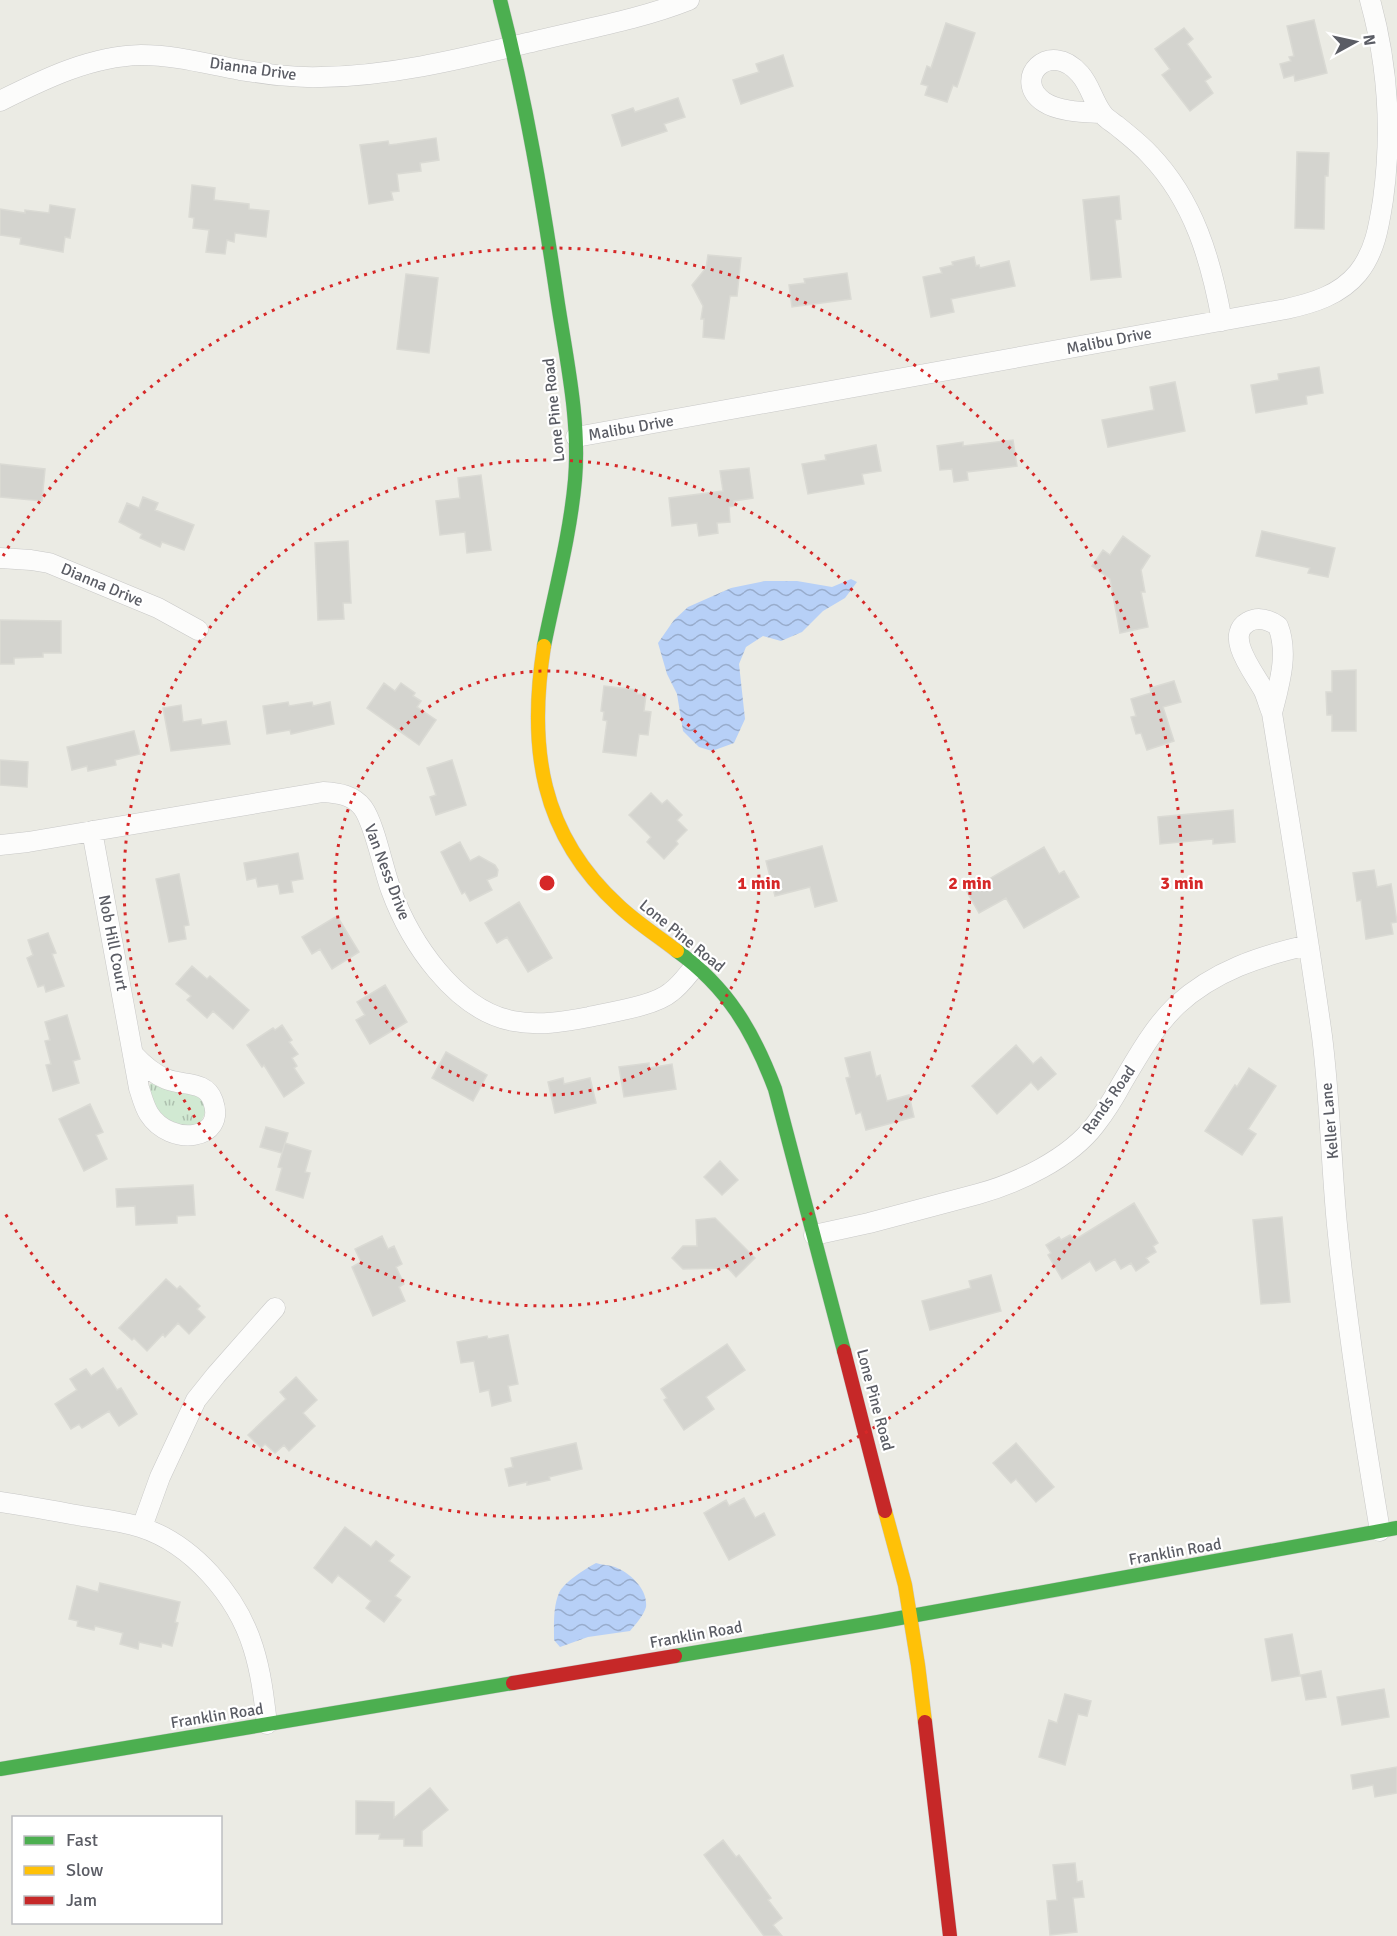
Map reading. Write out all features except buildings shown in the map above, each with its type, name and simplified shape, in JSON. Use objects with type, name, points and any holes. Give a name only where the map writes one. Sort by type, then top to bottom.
[{"type":"street","name":"Lone Pine Road","points":[[500,0],[531,131],[551,250],[576,437],[577,463],[573,508],[549,626],[537,705],[538,753],[542,777],[562,832],[593,879],[634,920],[696,965],[727,996],[745,1020],[760,1048],[778,1100],[905,1585],[911,1616],[950,1936]]},
{"type":"street","points":[[512,46],[643,15],[688,0]]},
{"type":"street","name":"Malibu Drive","points":[[576,437],[1222,321],[1320,300],[1345,286],[1357,275],[1366,263],[1380,223],[1387,158],[1387,103],[1370,0]]},
{"type":"street","name":"Dianna Drive","points":[[0,101],[73,68],[121,57],[142,55],[171,57],[240,70],[323,77],[379,73],[440,63],[512,46]]},
{"type":"street","points":[[1102,113],[1149,153],[1180,194],[1211,264],[1222,321]]},
{"type":"street","name":"Dianna Drive","points":[[0,558],[49,563],[158,608],[198,630]]},
{"type":"street","name":"Keller Lane","points":[[1272,713],[1322,1038],[1337,1223],[1366,1449],[1388,1529]]},
{"type":"street","name":"Van Ness Drive","points":[[0,845],[323,792],[340,793],[353,798],[364,809],[392,893],[423,952],[440,974],[463,996],[496,1016],[512,1021],[540,1024],[617,1011],[653,1001],[673,991],[696,965]]},
{"type":"street","name":"Nob Hill Court","points":[[92,831],[139,1088],[144,1104],[155,1121],[169,1132],[180,1136],[198,1135],[206,1130],[213,1119],[215,1109],[208,1092],[202,1087],[168,1080],[156,1074],[143,1066],[134,1054]]},
{"type":"street","name":"Rands Road","points":[[814,1235],[986,1192],[1039,1169],[1071,1147],[1094,1127],[1156,1030],[1176,1006],[1215,978],[1240,965],[1308,945]]},
{"type":"street","points":[[142,1527],[160,1477],[196,1400],[275,1308]]},
{"type":"street","points":[[0,1502],[142,1527],[172,1542],[205,1569],[233,1606],[246,1628],[262,1685],[267,1724]]},
{"type":"street","name":"Franklin Road","points":[[0,1769],[911,1616],[1388,1529]]},
{"type":"green space","points":[[150,1084],[200,1098],[205,1110],[199,1123],[195,1126],[180,1125],[162,1114],[150,1097]]},
{"type":"water","points":[[851,579],[857,582],[845,598],[823,611],[802,632],[781,641],[763,636],[746,647],[739,664],[745,719],[734,743],[712,751],[699,747],[683,731],[677,694],[667,674],[658,643],[674,620],[688,607],[731,588],[765,581],[797,581],[832,587]]},
{"type":"water","points":[[596,1563],[615,1567],[637,1582],[646,1600],[645,1610],[630,1631],[588,1637],[560,1647],[554,1640],[555,1610],[559,1593],[570,1580]]},
{"type":"traffic: fast","points":[[500,0],[518,75],[540,189],[569,370],[576,436],[575,480],[570,522],[544,646]]},
{"type":"traffic: fast","points":[[677,951],[695,965],[725,996],[748,1030],[767,1068],[775,1089],[844,1351]]},
{"type":"traffic: fast","points":[[675,1656],[878,1622],[1397,1528]]},
{"type":"traffic: fast","points":[[0,1769],[513,1683]]},
{"type":"traffic: slow","points":[[544,646],[539,683],[540,754],[546,787],[556,819],[572,849],[592,878],[619,906],[677,951]]},
{"type":"traffic: slow","points":[[885,1511],[905,1585],[925,1722]]},
{"type":"traffic: jam","points":[[844,1351],[885,1511]]},
{"type":"traffic: jam","points":[[513,1683],[675,1656]]},
{"type":"traffic: jam","points":[[925,1722],[950,1936]]}]
